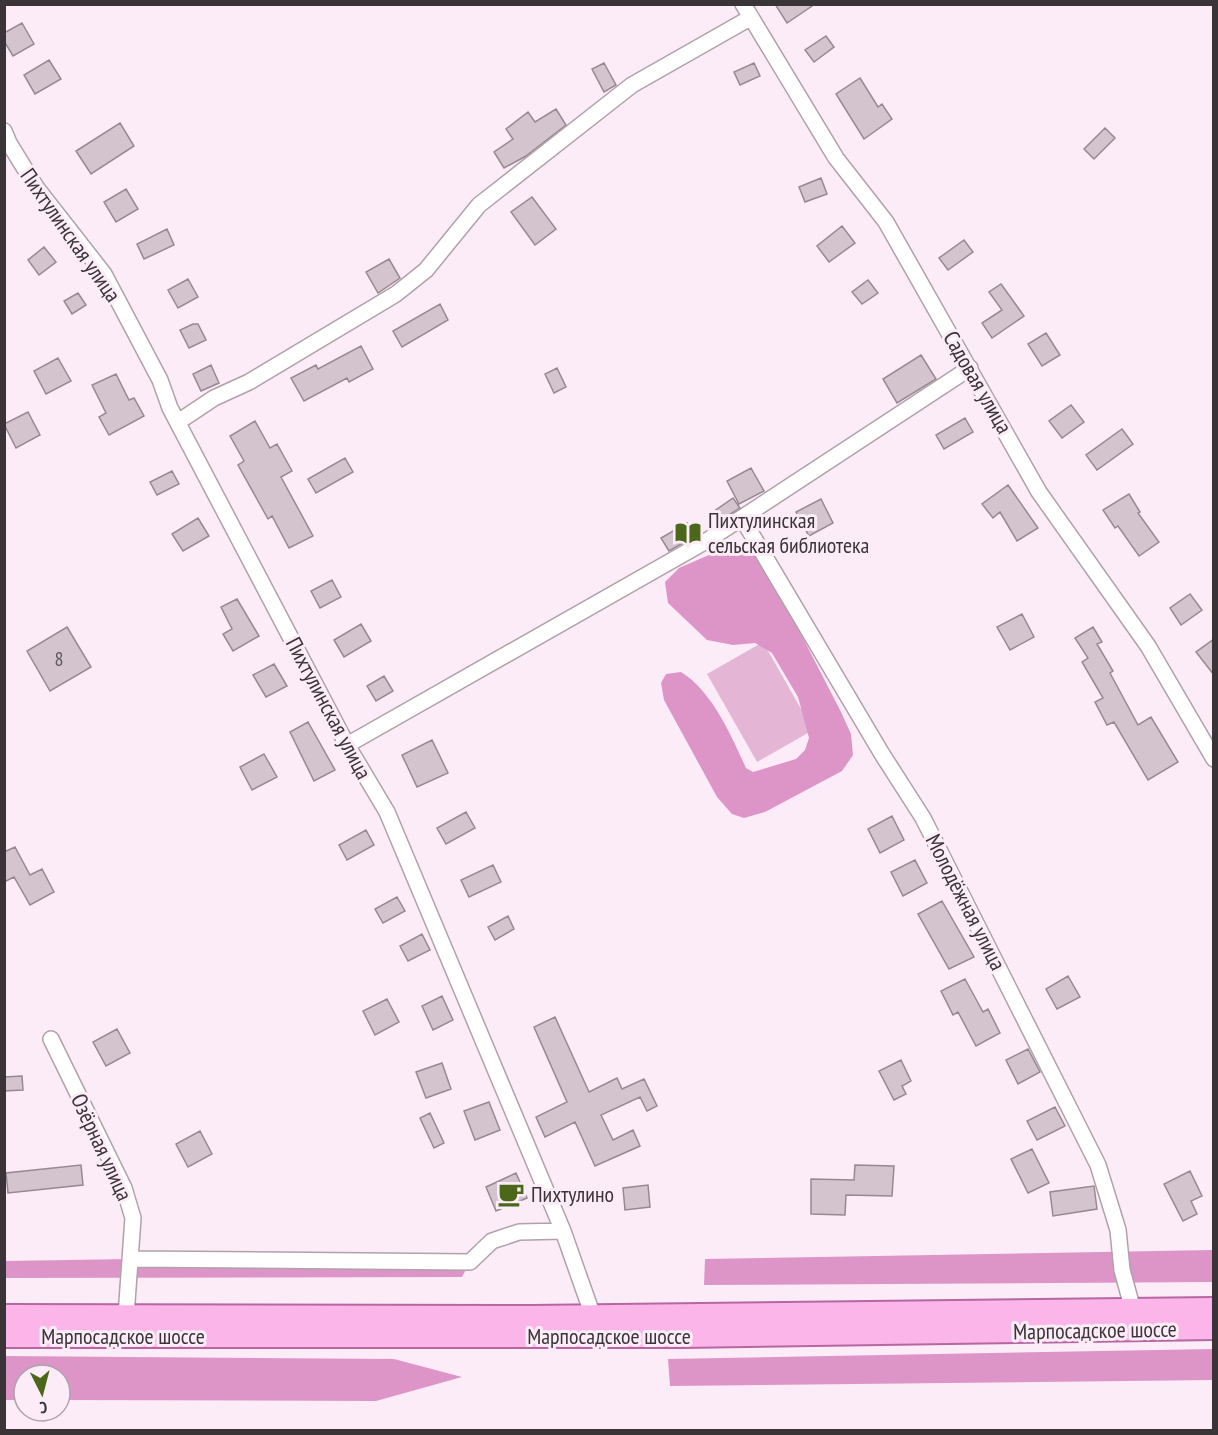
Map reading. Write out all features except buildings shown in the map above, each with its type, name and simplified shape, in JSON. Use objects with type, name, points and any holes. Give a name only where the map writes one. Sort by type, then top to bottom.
[{"type":"main road","name":"Марпосадское шоссе","points":[[4,1316],[593,1316],[1214,1309]]},
{"type":"main road","name":"Марпосадское шоссе","points":[[4,1336],[682,1336],[1214,1328]]},
{"type":"street","name":"Садовая улица","points":[[746,11],[836,158],[886,222],[1039,492],[1148,646],[1214,759]]},
{"type":"street","points":[[178,422],[214,398],[249,382],[396,294],[426,270],[479,205],[632,85],[746,11]]},
{"type":"street","name":"Пихтулинская улица","points":[[4,131],[36,187],[104,274],[160,380],[170,408],[347,745],[387,812],[563,1232],[593,1316]]},
{"type":"street","points":[[347,745],[742,518],[970,368]]},
{"type":"street","name":"Молодёжная улица","points":[[742,518],[882,754],[923,818],[1098,1164],[1118,1230],[1122,1270],[1133,1310]]},
{"type":"street","name":"Озёрная улица","points":[[51,1039],[124,1188],[133,1218],[126,1316]]},
{"type":"street","points":[[131,1260],[470,1262],[492,1241],[519,1232],[563,1232]]},
{"type":"shaded area","points":[[732,545],[747,549],[766,566],[841,712],[851,734],[853,755],[842,771],[765,812],[744,818],[732,814],[717,797],[664,700],[661,683],[666,674],[681,672],[692,680],[720,715],[746,768],[753,772],[796,759],[805,750],[809,738],[798,697],[772,653],[755,643],[733,645],[707,640],[668,603],[665,582],[679,568]]},
{"type":"shaded area","points":[[763,642],[813,730],[757,762],[707,674]]},
{"type":"shaded area","points":[[1213,1250],[1213,1282],[704,1285],[705,1259]]},
{"type":"shaded area","points":[[131,1259],[470,1262],[462,1277],[5,1278],[4,1261]]},
{"type":"shaded area","points":[[1213,1349],[1213,1380],[670,1386],[668,1359]]},
{"type":"shaded area","points":[[5,1356],[394,1359],[462,1377],[376,1401],[72,1400],[72,1363],[12,1363],[12,1400],[5,1400]]},
{"type":"place","name":"Пихтулинская сельская библиотека","points":[[688,533]]},
{"type":"place","name":"Пихтулино","points":[[511,1194]]}]
